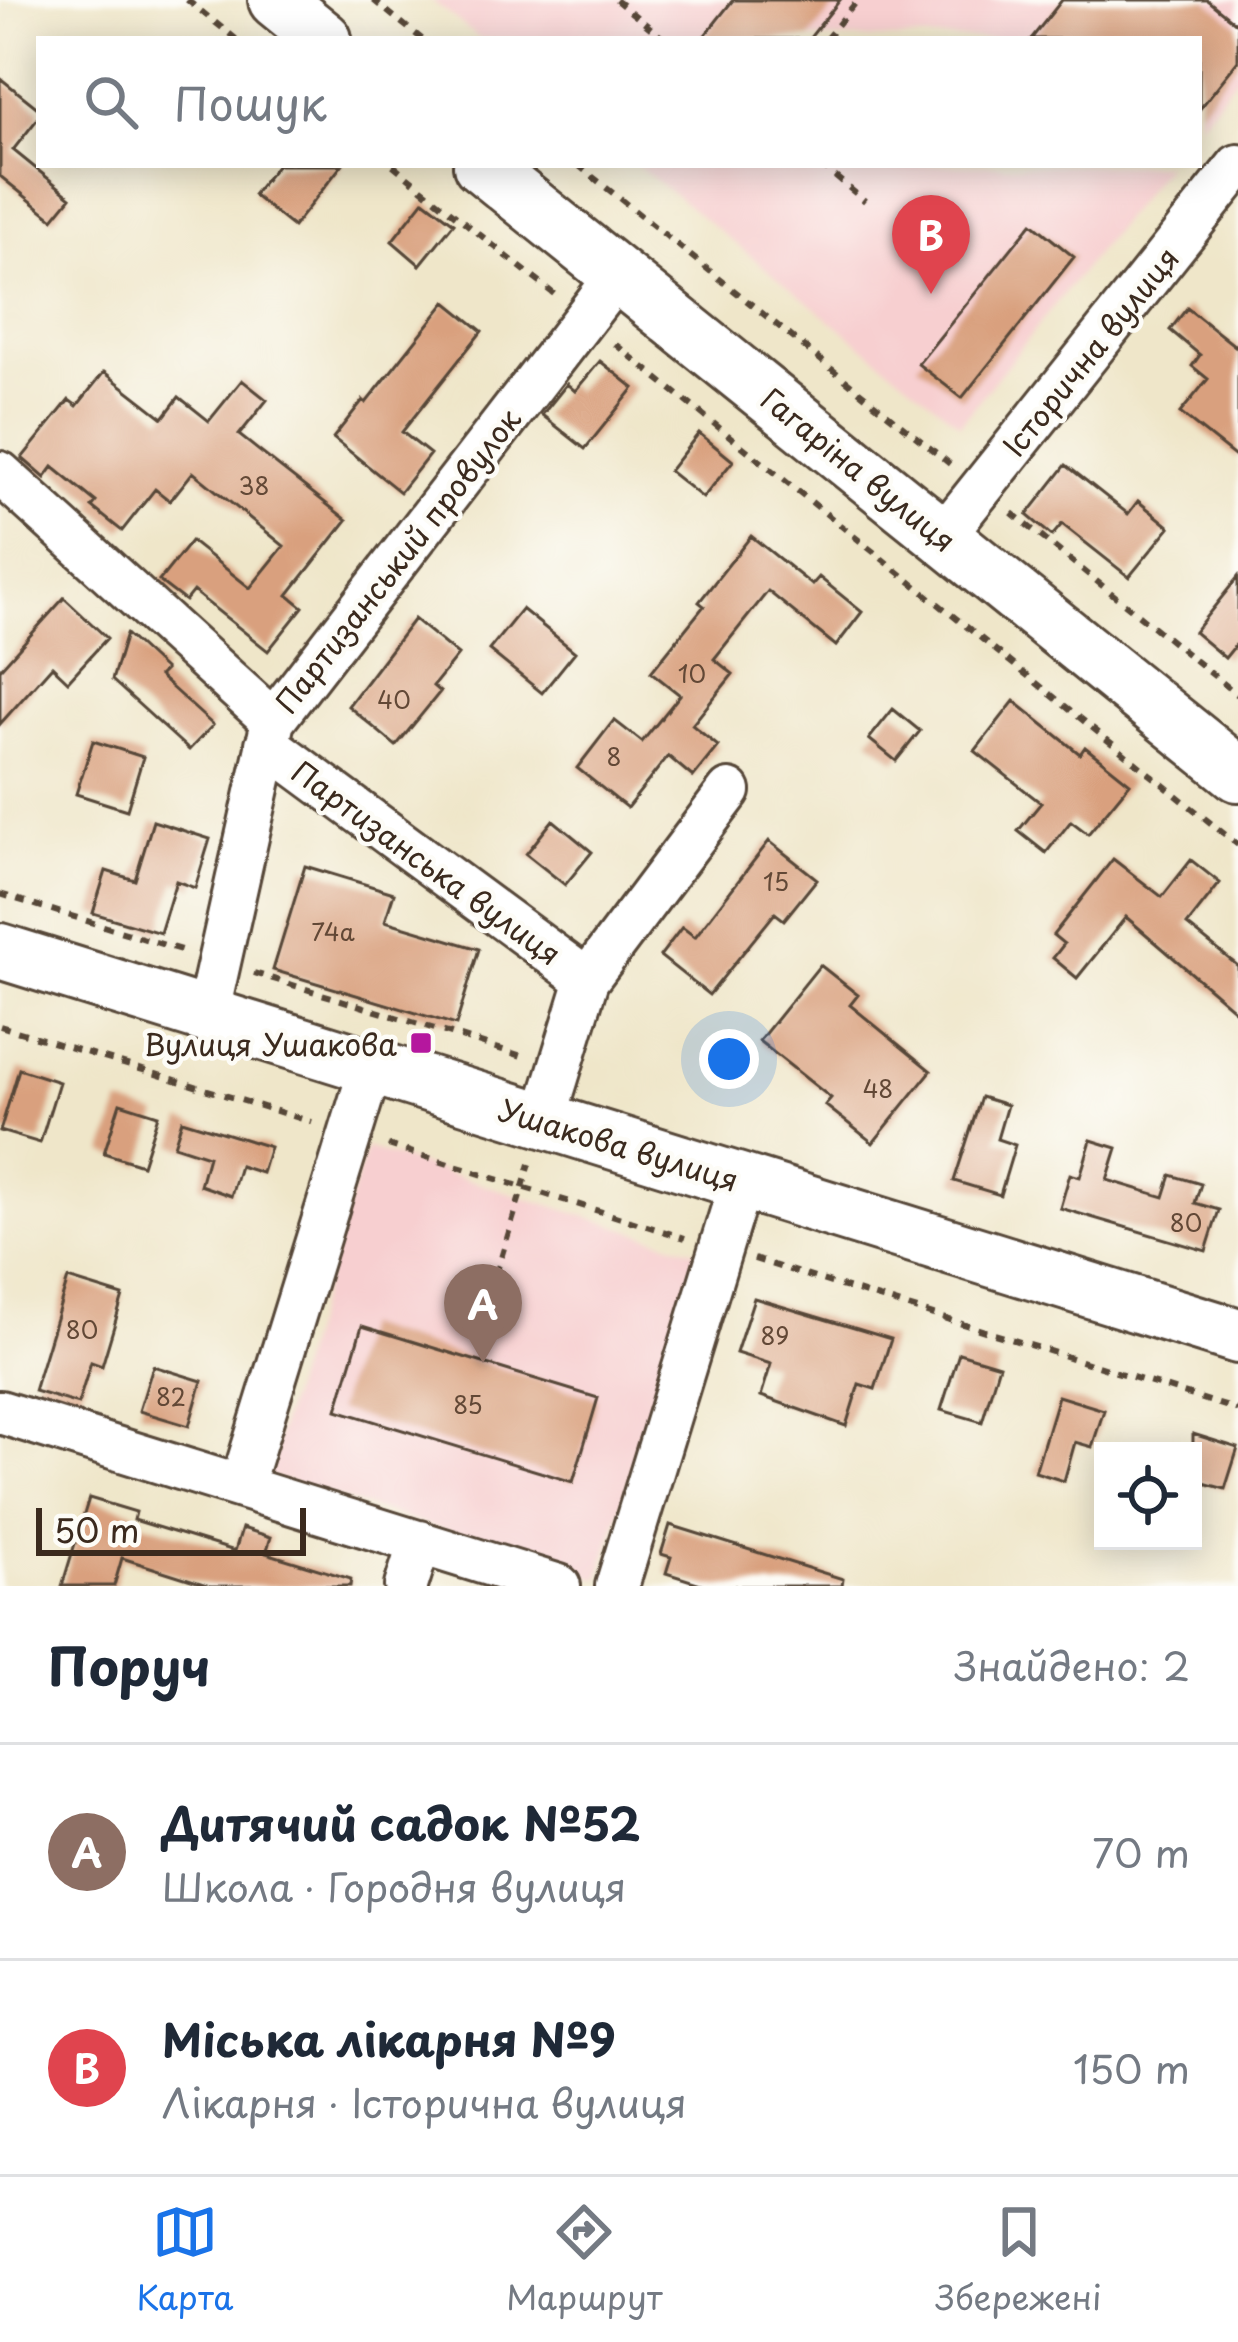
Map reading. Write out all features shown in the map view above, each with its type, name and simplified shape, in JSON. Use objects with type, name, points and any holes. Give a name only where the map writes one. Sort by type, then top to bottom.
[{"type":"street","points":[[276,0],[320,36]]},
{"type":"street","name":"Історична вулиця","points":[[943,536],[1238,166]]},
{"type":"street","name":"Гагаріна вулиця","points":[[485,168],[1238,774]]},
{"type":"street","name":"Партизанський провулок","points":[[207,1016],[270,732],[618,275]]},
{"type":"street","name":"Партизанська вулиця","points":[[0,473],[270,732],[587,980]]},
{"type":"street","points":[[544,1120],[587,980],[729,790]]},
{"type":"street","name":"Ушакова вулиця","points":[[0,951],[1238,1336]]},
{"type":"street","points":[[241,1487],[371,1067]]},
{"type":"street","points":[[616,1586],[741,1182]]},
{"type":"street","points":[[0,1412],[560,1586]]},
{"type":"street","points":[[406,1586],[420,1542]]},
{"type":"path","points":[[188,0],[232,36]]},
{"type":"path","points":[[616,0],[660,36]]},
{"type":"path","points":[[828,36],[858,0]]},
{"type":"path","points":[[378,1],[419,36]]},
{"type":"path","points":[[397,168],[1238,845]]},
{"type":"path","points":[[582,168],[1238,695]]},
{"type":"path","points":[[825,168],[866,201]]},
{"type":"path","points":[[0,894],[560,1068]]},
{"type":"path","points":[[0,1026],[1238,1410]]},
{"type":"path","points":[[496,1274],[544,1120]]},
{"type":"shaded area","points":[[431,0],[1238,0],[1238,75],[1202,120],[1202,36],[476,36]]},
{"type":"shaded area","points":[[641,168],[1164,168],[960,424]]},
{"type":"shaded area","points":[[366,1148],[700,1252],[599,1579],[265,1475]]},
{"type":"building","points":[[733,0],[840,0],[811,36],[704,36]]},
{"type":"building","points":[[1062,0],[1207,0],[1238,25],[1238,61],[1202,106],[1202,36],[1033,36]]},
{"type":"building","points":[[0,78],[36,107],[36,121],[13,150],[71,197],[53,219],[0,176]]},
{"type":"building","points":[[275,168],[340,168],[293,227],[253,195]]},
{"type":"building","points":[[424,200],[454,223],[420,265],[392,241]]},
{"type":"building","points":[[1032,223],[1074,257],[962,398],[918,364]]},
{"type":"building","points":[[446,302],[482,331],[402,432],[430,454],[400,492],[333,438]]},
{"type":"building","points":[[1187,308],[1235,346],[1238,341],[1238,459],[1180,413],[1208,379],[1192,366],[1200,355],[1170,330]]},
{"type":"building","points":[[600,361],[634,388],[585,449],[542,415],[567,384],[575,391]]},
{"type":"building","points":[[104,372],[163,418],[179,397],[209,421],[242,380],[267,400],[239,435],[347,520],[288,595],[303,607],[268,651],[193,591],[185,601],[159,581],[191,541],[250,588],[284,546],[193,472],[170,501],[155,489],[122,531],[53,467],[45,478],[22,458],[69,400],[77,406]]},
{"type":"building","points":[[699,433],[733,461],[703,498],[669,471]]},
{"type":"building","points":[[1066,465],[1128,514],[1138,501],[1170,527],[1129,577],[1062,524],[1052,536],[1027,515]]},
{"type":"building","points":[[751,536],[812,585],[819,577],[862,612],[836,646],[768,591],[714,659],[733,674],[692,725],[718,746],[693,777],[668,756],[627,808],[577,768],[614,720],[642,742],[680,695],[651,672],[704,606],[699,602]]},
{"type":"building","points":[[1238,577],[1238,642],[1225,658],[1194,632]]},
{"type":"building","points":[[64,598],[107,638],[68,681],[52,666],[0,724],[0,669]]},
{"type":"building","points":[[522,609],[575,652],[542,693],[489,650]]},
{"type":"building","points":[[414,619],[458,655],[433,686],[440,692],[396,746],[348,706]]},
{"type":"building","points":[[126,634],[165,670],[159,676],[213,725],[189,750],[112,680]]},
{"type":"building","points":[[1014,701],[1080,754],[1085,747],[1130,783],[1088,834],[1071,821],[1046,853],[1018,831],[1041,803],[975,751]]},
{"type":"building","points":[[893,709],[920,731],[896,761],[869,739]]},
{"type":"building","points":[[93,741],[143,757],[127,810],[76,794]]},
{"type":"building","points":[[553,820],[592,852],[565,885],[526,854]]},
{"type":"building","points":[[153,821],[210,839],[195,888],[176,881],[160,933],[93,913],[106,871],[135,880]]},
{"type":"building","points":[[769,841],[817,879],[784,920],[775,913],[709,995],[660,956],[682,927],[695,937]]},
{"type":"building","points":[[1113,859],[1162,897],[1191,860],[1220,883],[1187,925],[1238,966],[1238,1013],[1126,917],[1077,978],[1053,958],[1064,944],[1053,935]]},
{"type":"building","points":[[305,866],[394,893],[385,921],[479,949],[456,1025],[273,970]]},
{"type":"building","points":[[820,965],[858,995],[850,1005],[931,1071],[873,1143],[825,1105],[831,1098],[759,1041]]},
{"type":"building","points":[[19,1069],[59,1082],[40,1143],[0,1131]]},
{"type":"building","points":[[981,1097],[1007,1105],[997,1139],[1015,1145],[1000,1195],[954,1181]]},
{"type":"building","points":[[120,1103],[158,1115],[142,1165],[104,1153]]},
{"type":"building","points":[[182,1120],[270,1147],[262,1173],[240,1166],[231,1196],[200,1185],[208,1156],[174,1145]]},
{"type":"building","points":[[1091,1140],[1117,1148],[1107,1180],[1164,1197],[1171,1175],[1201,1184],[1195,1203],[1219,1210],[1206,1251],[1060,1208],[1070,1174],[1080,1177]]},
{"type":"building","points":[[68,1279],[123,1296],[102,1366],[91,1362],[78,1404],[34,1391]]},
{"type":"building","points":[[754,1298],[891,1339],[875,1389],[859,1384],[846,1426],[761,1396],[771,1364],[736,1353]]},
{"type":"building","points":[[362,1326],[598,1398],[573,1482],[337,1410]]},
{"type":"building","points":[[959,1353],[999,1365],[982,1422],[941,1410]]},
{"type":"building","points":[[153,1366],[202,1381],[189,1426],[139,1411]]},
{"type":"building","points":[[1058,1396],[1104,1410],[1092,1447],[1075,1442],[1064,1481],[1035,1472]]},
{"type":"building","points":[[1193,1434],[1238,1448],[1225,1489],[1202,1483],[1202,1442],[1193,1442]]},
{"type":"building","points":[[89,1498],[136,1512],[134,1520],[235,1551],[242,1528],[271,1537],[266,1553],[351,1579],[350,1586],[210,1586],[122,1558],[114,1586],[62,1586]]},
{"type":"building","points":[[670,1525],[843,1579],[842,1586],[707,1586],[666,1573],[671,1557],[661,1554]]},
{"type":"place","name":"Міська лікарня №9","points":[[931,294]]},
{"type":"place","name":"Вулиця Ушакова","points":[[421,1043]]},
{"type":"place","name":"Дитячий садок №52","points":[[483,1363]]}]
